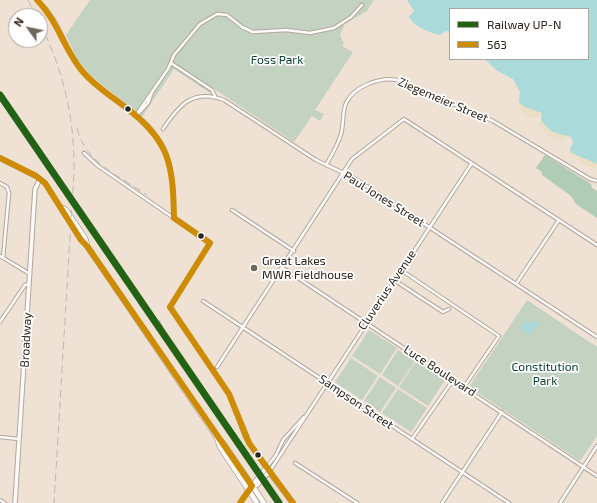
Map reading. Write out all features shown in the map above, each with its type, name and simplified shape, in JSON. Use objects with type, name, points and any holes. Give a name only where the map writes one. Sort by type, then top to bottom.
[{"type":"highway","points":[[0,158],[40,179],[62,208],[62,212],[81,240],[87,246],[216,436],[224,444],[264,503]]},
{"type":"highway","points":[[216,436],[220,447],[257,503]]},
{"type":"main road","points":[[248,491],[254,481],[266,468],[293,503]]},
{"type":"main road","points":[[252,486],[257,485],[269,472]]},
{"type":"street","points":[[37,0],[52,15],[76,62],[86,75],[101,90],[136,115],[160,139],[168,154],[173,178],[174,218]]},
{"type":"street","points":[[136,115],[171,63],[174,54],[200,24],[217,14],[227,15],[242,27],[254,32],[286,30],[310,33],[334,28],[351,17],[362,5]]},
{"type":"street","name":"Paul Jones Street","points":[[171,63],[212,90],[216,97],[227,101],[326,165],[354,178],[597,337]]},
{"type":"street","name":"Ziegemeier Street","points":[[326,165],[338,144],[343,128],[345,106],[349,98],[373,82],[388,79],[397,80],[493,121],[590,179],[597,181]]},
{"type":"street","points":[[163,129],[177,109],[185,102],[202,96],[216,97]]},
{"type":"street","points":[[217,367],[345,173],[352,159],[404,119],[597,245]]},
{"type":"street","points":[[84,153],[98,166],[210,243],[170,307],[229,394],[245,437],[266,468]]},
{"type":"street","name":"Cluverius Avenue","points":[[269,472],[366,322],[472,163]]},
{"type":"street","name":"Broadway","points":[[15,503],[35,189],[40,179]]},
{"type":"street","points":[[0,184],[7,187],[9,193],[4,258]]},
{"type":"street","points":[[232,210],[294,251]]},
{"type":"street","points":[[516,284],[559,220]]},
{"type":"street","points":[[0,256],[30,274]]},
{"type":"street","name":"Luce Boulevard","points":[[282,268],[366,322],[597,476]]},
{"type":"street","points":[[401,270],[499,336],[464,387]]},
{"type":"street","points":[[394,280],[443,312],[449,309]]},
{"type":"street","points":[[0,322],[1,316],[25,285],[29,284]]},
{"type":"street","name":"Sampson Street","points":[[203,301],[509,503]]},
{"type":"street","points":[[412,439],[453,380]]},
{"type":"street","points":[[442,503],[502,412]]},
{"type":"street","name":"Cluverius Avenue","points":[[266,468],[278,452],[283,440],[304,417]]},
{"type":"street","points":[[0,437],[20,439]]},
{"type":"street","points":[[560,503],[597,446]]},
{"type":"street","points":[[295,463],[357,503]]},
{"type":"street","points":[[240,503],[248,491]]},
{"type":"street","points":[[0,500],[5,503]]},
{"type":"green space","name":"Foss Park","points":[[90,0],[374,0],[367,11],[345,24],[340,35],[344,44],[342,46],[353,52],[315,110],[324,114],[320,121],[312,116],[294,142],[213,88],[210,93],[174,69],[142,117],[90,75],[77,59],[66,35]]},
{"type":"green space","points":[[545,155],[591,184],[592,188],[597,191],[597,218],[576,204],[571,196],[542,175],[542,172],[536,168]]},
{"type":"green space","name":"Constitution Park","points":[[527,300],[597,347],[597,436],[580,461],[469,387]]},
{"type":"green space","points":[[369,330],[397,348],[380,374],[352,356]]},
{"type":"green space","points":[[398,350],[415,361],[398,386],[382,375]]},
{"type":"green space","points":[[351,358],[378,376],[362,400],[335,382]]},
{"type":"green space","points":[[416,361],[445,380],[428,406],[399,387]]},
{"type":"green space","points":[[380,377],[396,388],[380,412],[364,401]]},
{"type":"green space","points":[[398,389],[427,408],[411,432],[382,413]]},
{"type":"sand","points":[[519,102],[542,106],[539,117],[533,118],[522,114]]},
{"type":"sand","points":[[546,115],[572,130],[564,140],[557,139],[543,130],[539,123]]},
{"type":"sand","points":[[597,137],[596,170],[582,163],[568,153],[575,140]]},
{"type":"water","points":[[397,0],[597,0],[597,164],[572,153],[570,149],[573,142],[571,137],[554,132],[548,128],[541,120],[542,113],[525,107],[519,102],[516,86],[483,60],[589,60],[589,8],[449,8],[449,32],[446,31],[440,35],[417,26],[409,17],[403,5]]},
{"type":"water","points":[[534,320],[538,323],[530,335],[520,328],[525,321],[530,324]]},
{"type":"pier","points":[[395,0],[407,0],[414,11],[408,17],[403,6]]},
{"type":"pier","points":[[481,60],[486,60],[496,70],[513,79],[520,92],[519,102],[521,106],[517,102],[516,93],[511,83],[496,73]]},
{"type":"railway","points":[[28,0],[32,8]]},
{"type":"railway","points":[[48,41],[66,95],[70,114],[74,152],[54,503]]},
{"type":"railway","points":[[77,128],[81,140],[95,159],[115,175],[147,195]]},
{"type":"railway","points":[[159,320],[171,342],[247,458]]},
{"type":"rail line","name":"UP-N","points":[[0,95],[279,503]]},
{"type":"transit line","name":"563","points":[[37,0],[56,26],[76,63],[83,72],[98,86],[140,119],[152,131],[160,143],[170,168],[174,218]]},
{"type":"transit line","name":"563","points":[[0,158],[36,176],[45,183],[81,240],[87,246],[252,486],[240,503]]},
{"type":"transit line","name":"563","points":[[174,218],[210,243]]},
{"type":"transit line","name":"563","points":[[170,307],[210,243]]},
{"type":"transit line","name":"563","points":[[170,307],[229,394],[249,443],[293,503]]},
{"type":"place","name":"Great Lakes MWR Fieldhouse","points":[[254,268]]}]
